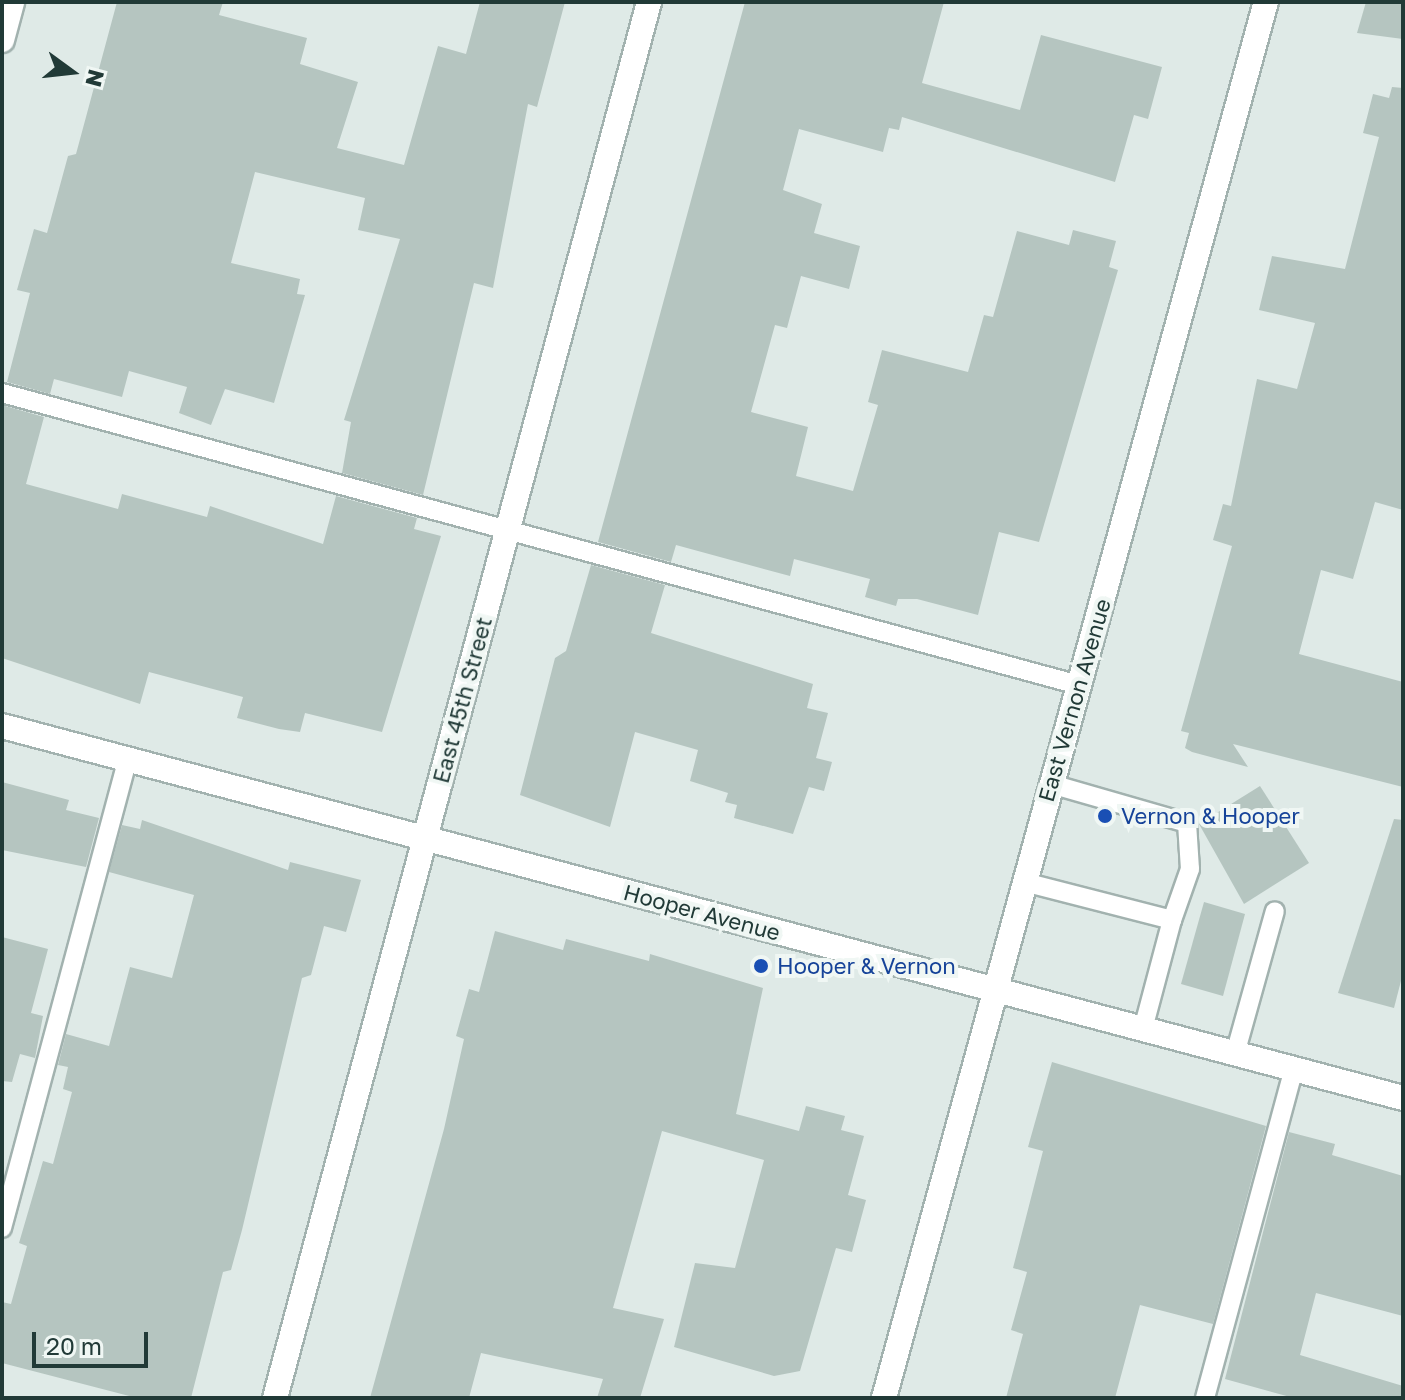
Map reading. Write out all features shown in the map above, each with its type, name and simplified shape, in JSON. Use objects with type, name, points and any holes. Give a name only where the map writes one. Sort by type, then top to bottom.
[{"type":"street","points":[[2,40],[12,2]]},
{"type":"street","name":"East 45th Street","points":[[275,1398],[649,2]]},
{"type":"street","name":"East Vernon Avenue","points":[[884,1398],[1266,2]]},
{"type":"street","name":"Hooper Avenue","points":[[2,726],[1403,1098]]},
{"type":"lane","points":[[2,393],[509,526],[1079,685]]},
{"type":"lane","points":[[2,1228],[127,760]]},
{"type":"lane","points":[[1051,784],[1187,823],[1190,869],[1172,920],[1143,1029]]},
{"type":"lane","points":[[1024,882],[1172,920]]},
{"type":"lane","points":[[1235,1054],[1275,911]]},
{"type":"lane","points":[[1205,1398],[1294,1069]]},
{"type":"building","points":[[117,2],[223,2],[219,15],[307,38],[300,64],[358,82],[337,148],[404,165],[438,46],[466,54],[480,2],[565,2],[537,107],[528,104],[493,288],[474,283],[423,495],[342,473],[351,422],[344,420],[400,239],[358,230],[365,198],[255,172],[231,263],[300,279],[297,294],[305,295],[274,403],[225,389],[211,425],[179,413],[187,387],[129,371],[122,397],[54,379],[50,394],[7,382],[30,293],[17,290],[34,229],[47,233],[68,156],[76,154]]},
{"type":"building","points":[[745,2],[944,2],[922,83],[1020,110],[1041,35],[1162,67],[1148,119],[1134,115],[1115,182],[902,117],[899,130],[889,128],[883,152],[799,129],[783,190],[822,204],[814,233],[860,246],[849,289],[801,276],[787,328],[775,325],[751,412],[808,427],[796,476],[853,491],[878,405],[868,402],[882,350],[968,372],[984,315],[993,317],[1017,231],[1069,245],[1073,230],[1116,241],[1109,267],[1118,270],[1039,542],[999,532],[978,615],[917,599],[898,599],[896,606],[865,597],[870,579],[794,559],[790,576],[676,545],[671,562],[598,542]]},
{"type":"building","points":[[1366,2],[1403,2],[1403,39],[1357,33]]},
{"type":"building","points":[[1392,87],[1403,88],[1403,510],[1375,502],[1353,579],[1321,570],[1299,654],[1403,682],[1403,787],[1233,744],[1248,767],[1192,752],[1185,748],[1189,733],[1181,731],[1232,546],[1213,540],[1223,504],[1231,506],[1257,379],[1297,389],[1315,323],[1259,310],[1272,256],[1345,269],[1379,137],[1363,133],[1373,94],[1389,98]]},
{"type":"building","points":[[2,405],[44,417],[26,484],[118,509],[122,494],[207,517],[210,506],[323,544],[336,496],[417,518],[414,529],[441,536],[382,732],[305,713],[300,732],[279,729],[237,718],[243,697],[149,672],[140,704],[2,658]]},
{"type":"building","points":[[591,565],[665,585],[651,633],[813,684],[807,708],[828,713],[816,758],[832,762],[824,791],[809,787],[793,834],[734,818],[737,805],[725,802],[728,793],[690,781],[698,750],[635,732],[610,827],[520,795],[555,658],[566,651]]},
{"type":"building","points":[[2,782],[69,800],[66,810],[99,818],[86,867],[2,850]]},
{"type":"building","points":[[1260,786],[1309,863],[1244,904],[1199,824]]},
{"type":"building","points":[[1394,819],[1403,820],[1403,973],[1394,1008],[1338,993]]},
{"type":"building","points":[[142,820],[288,870],[290,862],[361,880],[346,932],[324,926],[311,975],[302,978],[242,1230],[231,1270],[223,1272],[191,1398],[137,1398],[2,1363],[2,1302],[11,1304],[27,1246],[19,1243],[43,1161],[53,1164],[72,1092],[63,1089],[68,1067],[58,1065],[66,1034],[109,1046],[130,967],[172,978],[194,895],[109,872],[122,825],[140,829]]},
{"type":"building","points":[[1204,902],[1245,914],[1223,996],[1181,984]]},
{"type":"building","points":[[495,931],[563,950],[566,939],[649,961],[650,954],[763,988],[736,1114],[799,1131],[806,1106],[845,1116],[841,1130],[864,1136],[848,1195],[866,1200],[852,1252],[836,1248],[800,1371],[774,1376],[674,1347],[695,1263],[735,1268],[764,1160],[662,1131],[613,1308],[664,1319],[640,1398],[597,1398],[603,1379],[481,1353],[469,1398],[370,1398],[444,1129],[464,1039],[456,1036],[469,989],[479,992]]},
{"type":"building","points":[[2,937],[48,949],[31,1013],[43,1016],[35,1058],[20,1054],[12,1082],[2,1081]]},
{"type":"building","points":[[1052,1062],[1266,1126],[1213,1324],[1140,1305],[1115,1398],[1006,1398],[1023,1334],[1011,1330],[1027,1272],[1013,1268],[1043,1151],[1028,1147]]},
{"type":"building","points":[[1289,1132],[1335,1144],[1332,1155],[1403,1176],[1403,1316],[1316,1293],[1300,1355],[1403,1386],[1403,1398],[1294,1398],[1225,1379]]},
{"type":"place","name":"Vernon & Hooper","points":[[1105,816]]},
{"type":"place","name":"Hooper & Vernon","points":[[761,966]]}]
